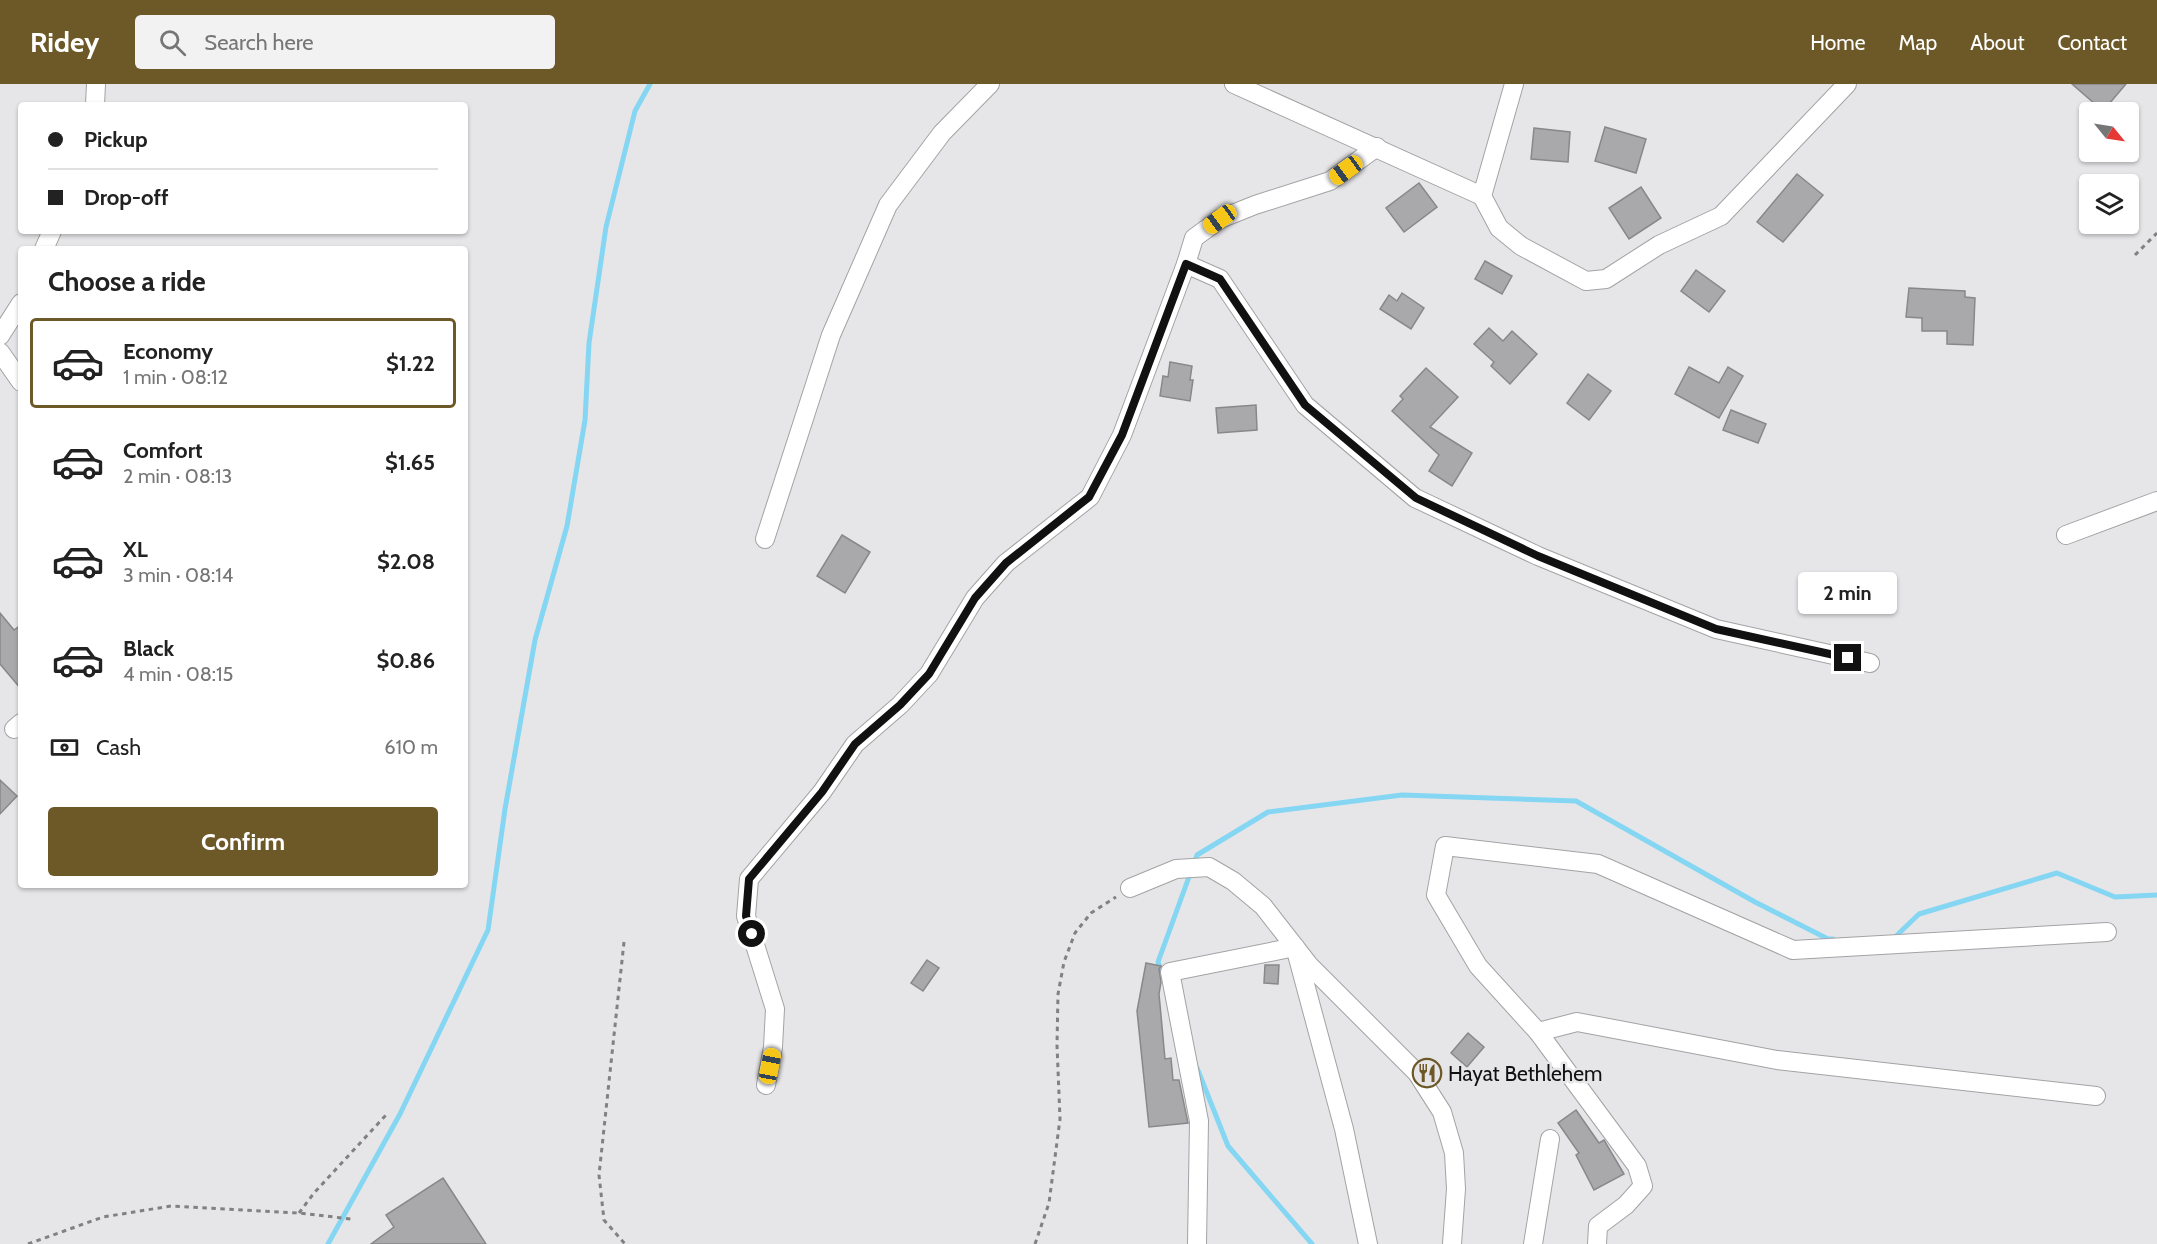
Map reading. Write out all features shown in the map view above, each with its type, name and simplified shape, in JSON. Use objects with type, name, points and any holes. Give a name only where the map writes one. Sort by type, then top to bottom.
[{"type":"street","points":[[95,102],[96,84]]},
{"type":"street","points":[[765,539],[831,335],[888,205],[942,133],[990,84]]},
{"type":"street","points":[[1234,84],[1482,196],[1499,228],[1521,246],[1586,281],[1606,279],[1659,245],[1721,216],[1847,84]]},
{"type":"street","points":[[1482,196],[1514,84]]},
{"type":"street","points":[[766,1085],[773,1047],[775,1009],[746,916],[749,879],[822,792],[855,744],[900,705],[929,674],[975,598],[1006,563],[1089,497],[1122,435],[1194,238],[1220,219],[1255,205],[1330,181],[1377,147]]},
{"type":"street","points":[[1186,264],[1220,279],[1305,405],[1416,498],[1538,556],[1716,629],[1870,663]]},
{"type":"street","points":[[0,336],[18,308]]},
{"type":"street","points":[[0,352],[18,378]]},
{"type":"street","points":[[2066,535],[2157,501]]},
{"type":"street","points":[[1597,1244],[1598,1226],[1626,1205],[1643,1186],[1637,1166],[1538,1032],[1478,966],[1436,895],[1445,846],[1598,864],[1793,950],[2107,932]]},
{"type":"street","points":[[1130,888],[1176,869],[1209,867],[1233,881],[1263,906],[1309,965],[1417,1073],[1442,1112],[1454,1153],[1452,1244]]},
{"type":"street","points":[[1197,1244],[1199,1120],[1170,972],[1295,947]]},
{"type":"street","points":[[1295,947],[1344,1129],[1368,1244]]},
{"type":"street","points":[[1538,1032],[1577,1022],[1777,1060],[2096,1096]]},
{"type":"street","points":[[1533,1244],[1550,1139]]},
{"type":"path","points":[[2135,255],[2157,233]]},
{"type":"path","points":[[1035,1244],[1049,1203],[1060,1119],[1057,1024],[1058,994],[1064,962],[1075,933],[1091,913],[1130,888]]},
{"type":"path","points":[[624,942],[599,1175],[604,1220],[625,1244]]},
{"type":"path","points":[[299,1213],[314,1193],[386,1115]]},
{"type":"path","points":[[28,1244],[103,1217],[171,1206],[299,1213],[351,1219]]},
{"type":"building","points":[[2072,84],[2126,84],[2111,102],[2093,102]]},
{"type":"building","points":[[1605,127],[1646,139],[1636,173],[1595,161]]},
{"type":"building","points":[[1534,128],[1570,132],[1568,162],[1531,159]]},
{"type":"building","points":[[1797,174],[1823,195],[1783,242],[1757,222]]},
{"type":"building","points":[[1419,183],[1437,207],[1404,232],[1386,208]]},
{"type":"building","points":[[1641,187],[1661,218],[1629,239],[1609,208]]},
{"type":"building","points":[[1485,261],[1512,276],[1502,294],[1475,279]]},
{"type":"building","points":[[1696,270],[1725,291],[1709,312],[1681,291]]},
{"type":"building","points":[[1909,288],[1965,291],[1965,297],[1975,298],[1973,345],[1947,344],[1947,331],[1922,331],[1922,318],[1906,317]]},
{"type":"building","points":[[1402,293],[1424,308],[1411,329],[1380,309],[1389,295],[1397,301]]},
{"type":"building","points":[[1489,328],[1503,341],[1512,331],[1537,354],[1510,384],[1491,366],[1494,362],[1474,344]]},
{"type":"building","points":[[1170,362],[1192,366],[1190,401],[1160,396],[1163,376],[1168,377]]},
{"type":"building","points":[[1689,367],[1719,383],[1728,367],[1743,376],[1719,418],[1675,394]]},
{"type":"building","points":[[1426,368],[1458,397],[1430,427],[1472,453],[1452,486],[1429,471],[1439,455],[1392,411],[1403,399],[1400,396]]},
{"type":"building","points":[[1588,374],[1611,391],[1589,420],[1567,403]]},
{"type":"building","points":[[1256,405],[1257,430],[1218,433],[1216,408]]},
{"type":"building","points":[[1731,410],[1766,424],[1758,443],[1723,430]]},
{"type":"building","points":[[842,535],[870,552],[845,593],[817,576]]},
{"type":"building","points":[[0,613],[14,630],[18,627],[18,685],[0,664]]},
{"type":"building","points":[[0,780],[17,796],[0,814]]},
{"type":"building","points":[[927,960],[939,968],[923,991],[911,983]]},
{"type":"building","points":[[1146,963],[1161,966],[1159,994],[1165,1059],[1171,1058],[1173,1080],[1179,1080],[1188,1123],[1149,1127],[1137,1011]]},
{"type":"building","points":[[1265,965],[1279,965],[1278,984],[1264,983]]},
{"type":"building","points":[[1468,1033],[1484,1047],[1467,1067],[1451,1053]]},
{"type":"building","points":[[1576,1110],[1599,1143],[1604,1140],[1624,1174],[1594,1190],[1576,1155],[1579,1153],[1558,1123]]},
{"type":"building","points":[[443,1178],[486,1244],[371,1244],[394,1227],[386,1215]]},
{"type":"waterway","points":[[328,1244],[400,1114],[488,930],[505,809],[535,640],[567,526],[585,420],[589,343],[606,227],[635,111],[650,84]]},
{"type":"waterway","points":[[1163,975],[1158,962],[1197,855],[1268,812],[1402,795],[1576,801],[1755,902],[1828,939],[1833,939]]},
{"type":"waterway","points":[[1894,938],[1919,914],[2057,873],[2115,897],[2157,895]]},
{"type":"waterway","points":[[1197,1068],[1228,1146],[1312,1244]]},
{"type":"place","name":"Hayat Bethlehem","points":[[1427,1073]]},
{"type":"route","points":[[752,934],[746,916],[749,879],[822,792],[855,744],[900,705],[929,674],[975,598],[1006,563],[1089,497],[1122,435],[1186,264],[1220,279],[1305,405],[1416,498],[1538,556],[1716,629],[1848,658]]}]
